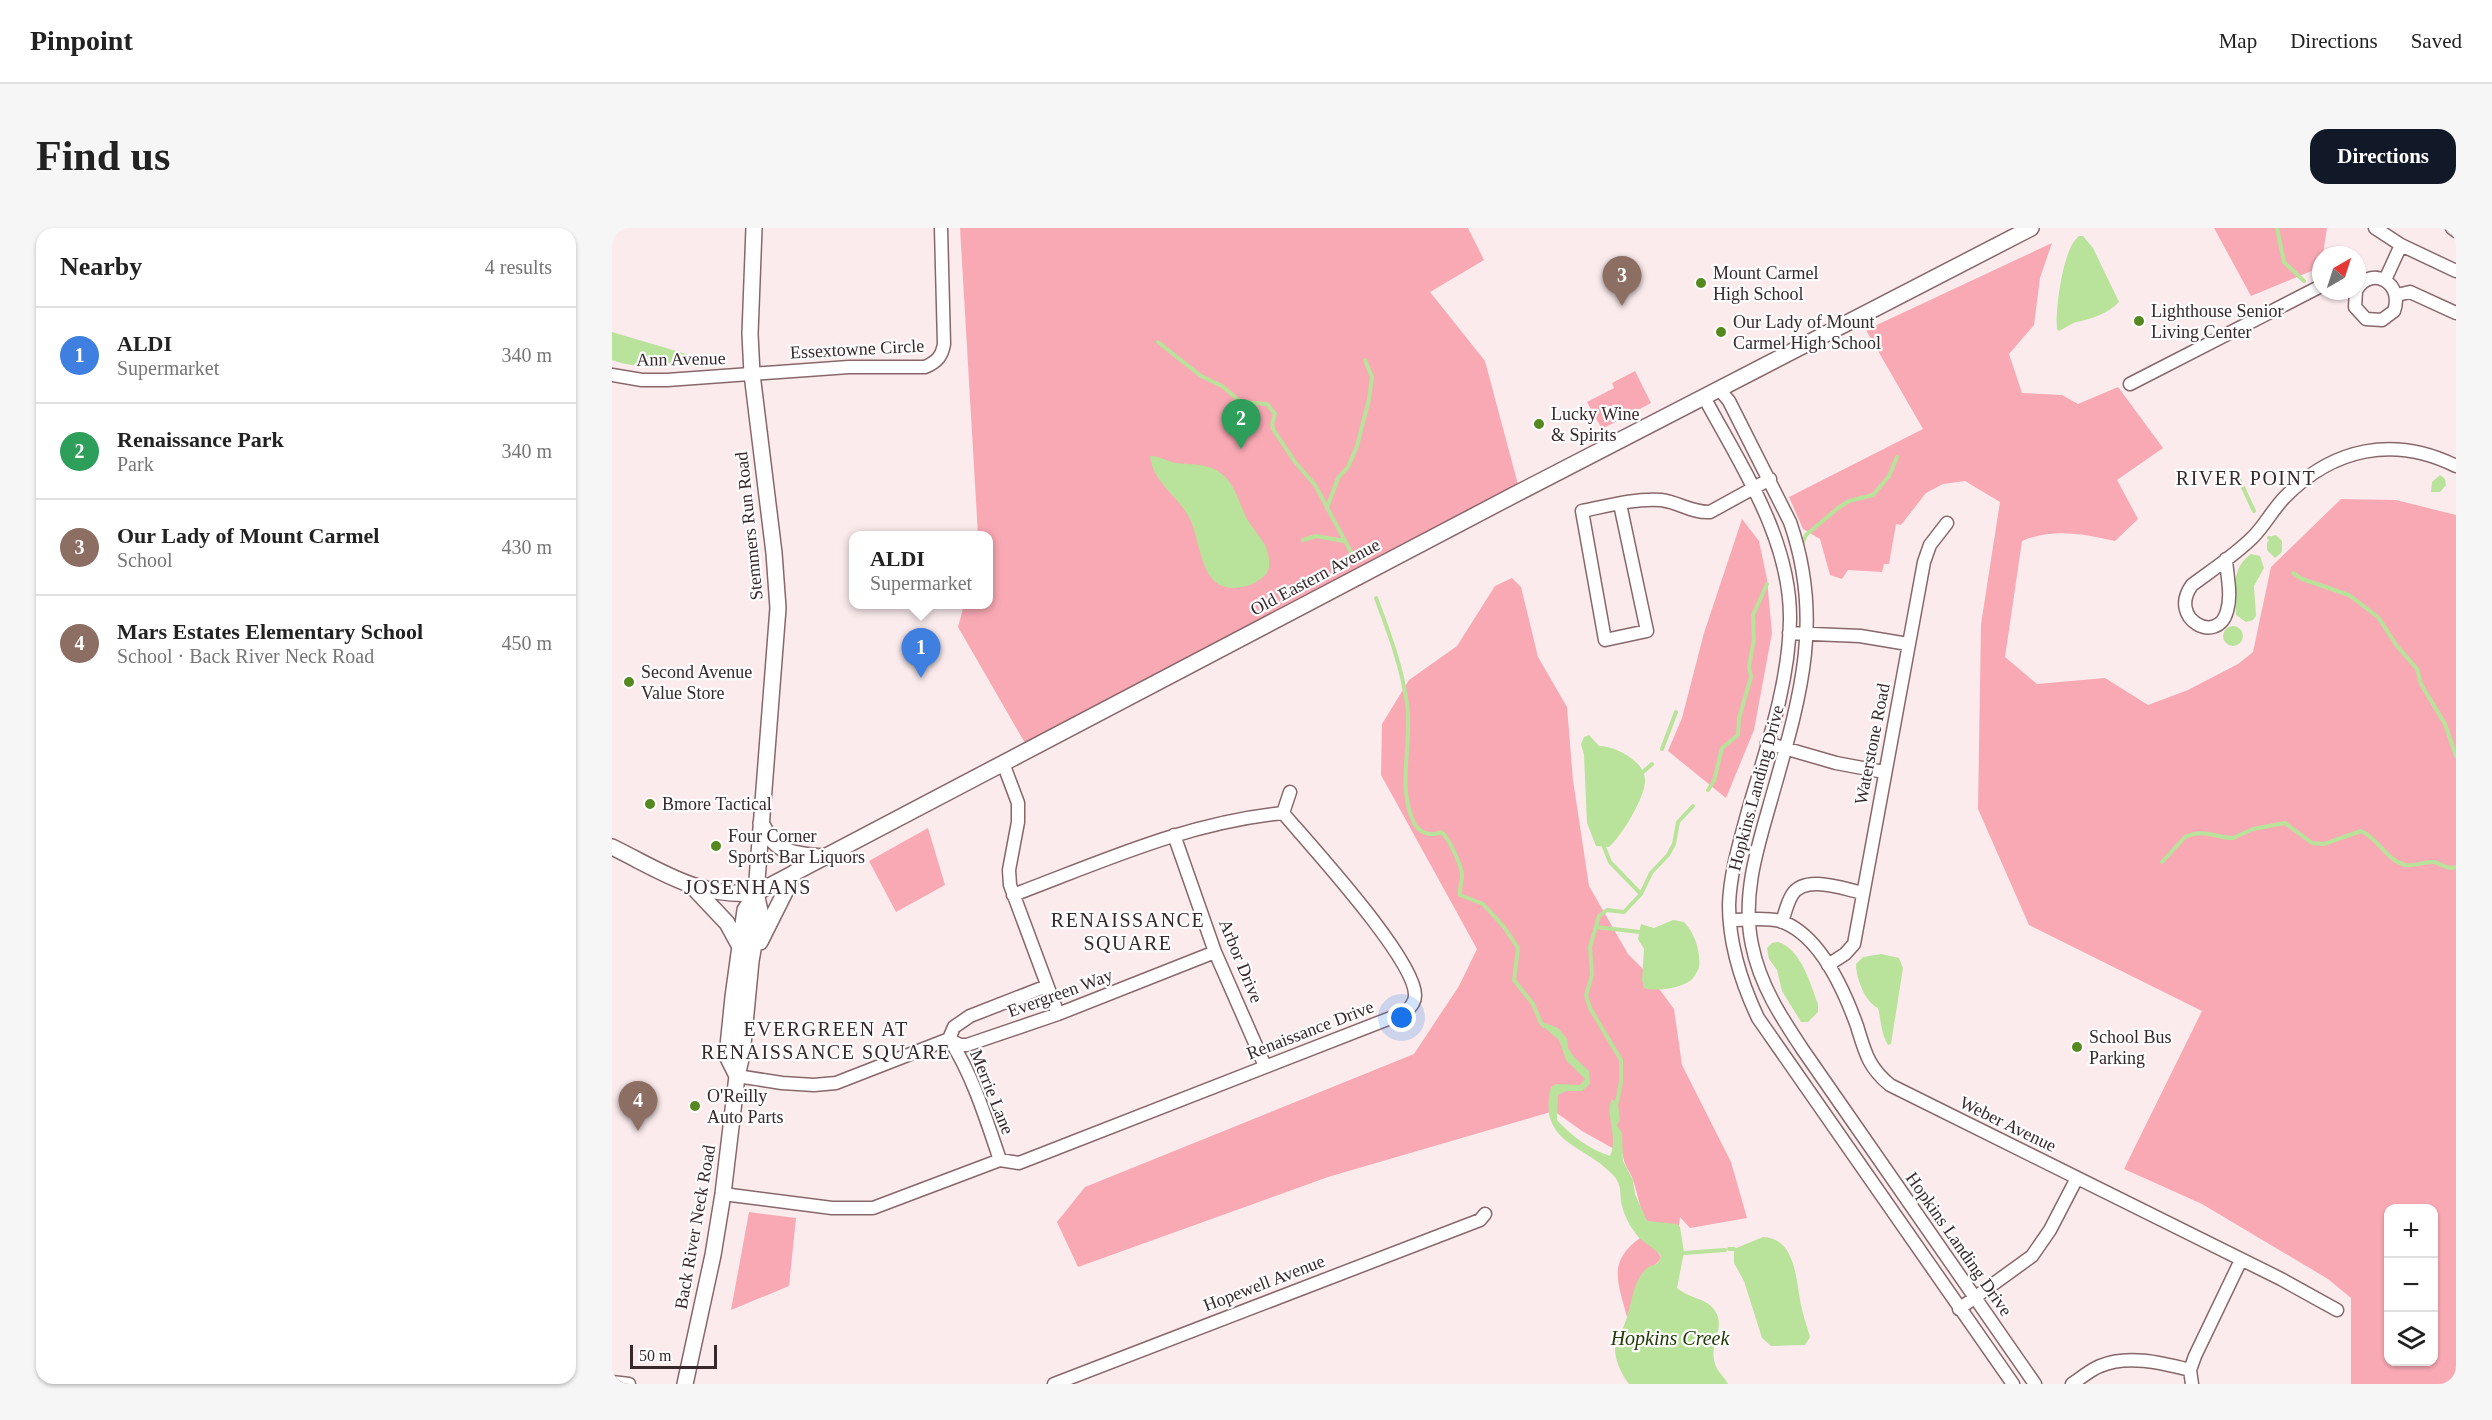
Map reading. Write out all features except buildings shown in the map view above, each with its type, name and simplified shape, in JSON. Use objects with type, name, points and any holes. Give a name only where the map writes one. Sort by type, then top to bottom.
[{"type":"street","name":"Stemmers Run Road","points":[[754,228],[750,324],[752,374],[774,553],[778,608],[756,893]]},
{"type":"street","name":"Essextowne Circle","points":[[752,374],[849,367],[925,367],[936,361],[944,344],[941,228]]},
{"type":"street","name":"Old Eastern Avenue","points":[[612,847],[693,887],[716,892],[756,893],[1704,397],[2011,233],[2031,228]]},
{"type":"street","points":[[2375,228],[2401,245],[2456,271]]},
{"type":"street","points":[[2385,280],[2401,245]]},
{"type":"street","points":[[2356,300],[2355,307],[2366,319],[2374,321],[2389,317],[2394,310],[2397,295],[2390,283],[2374,278],[2366,280]]},
{"type":"street","points":[[2130,384],[2312,291]]},
{"type":"street","points":[[2397,295],[2410,292],[2456,314]]},
{"type":"street","name":"Ann Avenue","points":[[612,375],[642,380],[704,379],[752,374]]},
{"type":"street","name":"Hopkins Landing Drive","points":[[1719,389],[1730,401],[1770,479],[1797,543],[1805,584],[1808,632],[1802,683],[1751,873],[1749,920],[1751,944],[1758,971],[1771,1002],[1974,1299],[2035,1384]]},
{"type":"street","name":"Hopkins Landing Drive","points":[[1704,397],[1752,488],[1782,556],[1788,591],[1789,633],[1786,668],[1738,846],[1730,887],[1730,920],[1734,956],[1758,1018],[2013,1384]]},
{"type":"street","points":[[2226,559],[2229,600],[2227,614],[2220,622],[2209,627],[2198,626],[2189,619],[2185,608],[2187,591],[2192,585],[2253,537],[2284,498],[2307,476],[2337,459],[2383,449],[2405,449],[2433,455],[2456,466]]},
{"type":"street","points":[[1620,504],[1647,631],[1605,640],[1582,511],[1620,504],[1639,501],[1664,501],[1689,510],[1710,512],[1770,479]]},
{"type":"street","name":"Waterstone Road","points":[[1828,965],[1854,945],[1924,562],[1930,545],[1947,523]]},
{"type":"street","points":[[1789,633],[1808,632],[1860,636],[1908,644]]},
{"type":"street","points":[[1767,743],[1836,763],[1884,772]]},
{"type":"street","points":[[1003,763],[1018,803],[1018,822],[1009,870],[1013,895],[1058,1014]]},
{"type":"street","points":[[1013,895],[1174,835],[1253,816],[1283,813],[1290,792]]},
{"type":"street","name":"Renaissance Drive","points":[[723,1194],[832,1208],[873,1208],[1000,1160],[1019,1163],[1406,1012],[1413,1004],[1415,997],[1407,968],[1391,944],[1283,813]]},
{"type":"street","points":[[761,823],[775,844],[786,851],[798,856],[824,857]]},
{"type":"street","name":"Arbor Drive","points":[[1174,835],[1215,952],[1265,1066]]},
{"type":"street","points":[[716,892],[741,884],[749,877],[758,862]]},
{"type":"street","points":[[751,961],[795,872]]},
{"type":"street","points":[[1782,922],[1790,897],[1803,885],[1820,884],[1863,893]]},
{"type":"street","points":[[693,887],[727,923],[739,945]]},
{"type":"street","name":"Back River Neck Road","points":[[737,1076],[727,1056],[745,910],[756,893]]},
{"type":"street","name":"Back River Neck Road","points":[[685,1384],[713,1255],[723,1194],[737,1076],[742,1055],[751,961],[760,911],[756,893]]},
{"type":"street","name":"Weber Avenue","points":[[1730,920],[1762,919],[1782,922],[1794,927],[1812,941],[1828,965],[1856,1024],[1866,1056],[1873,1069],[1890,1085],[2337,1310]]},
{"type":"street","name":"Evergreen Way","points":[[949,1039],[960,1045],[967,1045],[1058,1014],[1215,952]]},
{"type":"street","name":"Evergreen Way","points":[[737,1076],[782,1083],[814,1085],[836,1083],[949,1039],[954,1027],[970,1016],[1047,986]]},
{"type":"street","name":"Merrie Lane","points":[[949,1039],[958,1053],[977,1096],[1000,1160]]},
{"type":"street","points":[[1959,1309],[2032,1256],[2050,1230],[2077,1178]]},
{"type":"street","name":"Hopewell Avenue","points":[[1054,1384],[1480,1220],[1485,1214]]},
{"type":"street","points":[[2192,1384],[2190,1370],[2241,1260]]},
{"type":"street","points":[[2072,1384],[2101,1365],[2123,1360],[2159,1363],[2190,1370]]},
{"type":"street","points":[[612,1382],[629,1384]]},
{"type":"shaded area","points":[[960,228],[1468,228],[1484,260],[1430,292],[1485,361],[1520,492],[1029,750],[958,627],[963,609],[993,609],[993,531],[978,531]]},
{"type":"shaded area","points":[[2214,228],[2327,228],[2324,246],[2312,246],[2312,271],[2251,296]]},
{"type":"shaded area","points":[[2052,243],[2040,278],[2034,325],[2009,354],[2022,393],[2062,395],[2078,404],[2118,387],[2163,448],[2117,480],[2138,519],[2115,541],[2079,534],[2056,533],[2022,541],[2005,657],[2037,684],[2105,678],[2148,705],[2188,690],[2238,664],[2253,652],[2271,567],[2341,499],[2396,500],[2456,515],[2456,1384],[2351,1384],[2351,1298],[2328,1279],[2202,1204],[2124,1169],[2202,1011],[2029,925],[1978,809],[1981,624],[2000,502],[1965,481],[1943,484],[1926,493],[1901,525],[1896,524],[1889,564],[1884,564],[1882,572],[1848,570],[1842,579],[1830,575],[1820,539],[1803,529],[1789,497],[1923,429],[1866,330]]},
{"type":"shaded area","points":[[1635,371],[1651,403],[1602,429],[1587,402],[1614,388],[1612,383]]},
{"type":"shaded area","points":[[1742,519],[1759,541],[1767,579],[1772,633],[1754,730],[1726,798],[1668,751],[1682,718],[1704,633]]},
{"type":"shaded area","points":[[1512,578],[1521,587],[1538,657],[1567,707],[1573,780],[1589,886],[1628,954],[1648,974],[1674,1009],[1682,1065],[1731,1162],[1747,1218],[1690,1228],[1680,1217],[1679,1226],[1647,1221],[1623,1154],[1582,1131],[1554,1111],[1328,1177],[1078,1267],[1057,1222],[1085,1187],[1414,1054],[1459,986],[1477,949],[1381,775],[1382,724],[1409,680],[1457,646],[1495,586]]},
{"type":"shaded area","points":[[928,828],[945,885],[896,912],[869,861]]},
{"type":"shaded area","points":[[749,1212],[796,1218],[789,1286],[731,1310]]},
{"type":"shaded area","points":[[1640,1238],[1656,1250],[1661,1257],[1642,1274],[1627,1317],[1618,1283],[1619,1264],[1630,1247]]},
{"type":"water","points":[[2079,236],[2083,236],[2093,248],[2119,302],[2104,313],[2074,323],[2059,331],[2057,320],[2061,279],[2073,242]]},
{"type":"water","points":[[612,332],[703,359],[701,364],[668,366],[622,363],[612,360]]},
{"type":"water","points":[[1150,456],[1176,463],[1207,466],[1218,471],[1227,479],[1247,519],[1266,547],[1269,565],[1264,576],[1250,585],[1234,588],[1222,586],[1213,580],[1207,571],[1192,524],[1182,506],[1156,475]]},
{"type":"water","points":[[2440,475],[2445,479],[2446,485],[2440,492],[2431,492],[2432,482]]},
{"type":"water","points":[[2276,535],[2282,541],[2282,552],[2275,558],[2267,550],[2267,543],[2272,536]]},
{"type":"water","points":[[2251,554],[2260,556],[2264,568],[2254,586],[2256,616],[2253,620],[2246,622],[2236,615],[2235,582],[2244,560]]},
{"type":"water","points":[[2233,626],[2240,629],[2243,636],[2240,643],[2233,646],[2226,643],[2223,636],[2226,629]]},
{"type":"water","points":[[1589,735],[1599,746],[1628,756],[1644,773],[1644,787],[1632,816],[1609,847],[1596,846],[1587,823],[1584,755],[1581,744],[1584,737]]},
{"type":"water","points":[[1673,920],[1684,922],[1694,937],[1698,950],[1699,968],[1691,980],[1680,986],[1661,989],[1644,988],[1642,980],[1644,949],[1638,939],[1641,924],[1654,928]]},
{"type":"water","points":[[1778,942],[1786,946],[1799,959],[1812,986],[1818,1012],[1808,1022],[1801,1022],[1782,991],[1777,970],[1769,959],[1767,948],[1772,943]]},
{"type":"water","points":[[1881,954],[1899,958],[1903,968],[1891,1044],[1888,1045],[1882,1031],[1878,1008],[1865,995],[1856,970],[1856,964],[1863,957]]},
{"type":"water","name":"Hopkins Creek","points":[[1545,1023],[1558,1028],[1567,1039],[1568,1048],[1574,1057],[1589,1071],[1590,1084],[1582,1091],[1566,1091],[1558,1095],[1557,1120],[1581,1141],[1610,1156],[1613,1141],[1610,1105],[1612,1099],[1618,1103],[1620,1120],[1617,1125],[1622,1133],[1623,1161],[1633,1180],[1635,1194],[1647,1221],[1677,1224],[1680,1227],[1684,1252],[1677,1288],[1708,1304],[1716,1313],[1719,1326],[1714,1346],[1714,1360],[1728,1384],[1629,1384],[1621,1372],[1615,1354],[1616,1342],[1625,1323],[1641,1274],[1658,1263],[1661,1256],[1630,1226],[1622,1206],[1619,1184],[1614,1176],[1602,1165],[1566,1141],[1557,1132],[1551,1120],[1548,1106],[1551,1087],[1556,1084],[1580,1085],[1585,1079],[1566,1060],[1559,1040],[1545,1028]]},
{"type":"water","points":[[1763,1237],[1774,1239],[1782,1245],[1793,1262],[1810,1337],[1805,1345],[1771,1346],[1762,1338],[1744,1281],[1734,1263],[1734,1249]]},
{"type":"waterway","points":[[2277,228],[2284,262],[2304,281]]},
{"type":"waterway","points":[[1158,342],[1201,376],[1222,386],[1241,402],[1267,404],[1275,414],[1273,429],[1295,462],[1315,485],[1351,552]]},
{"type":"waterway","points":[[1327,508],[1338,478],[1348,467],[1357,446],[1372,377],[1365,360]]},
{"type":"waterway","points":[[1802,544],[1806,535],[1838,508],[1849,501],[1873,495],[1889,476],[1897,457]]},
{"type":"waterway","points":[[2239,479],[2254,511]]},
{"type":"waterway","points":[[1303,540],[1316,536],[1344,541]]},
{"type":"waterway","points":[[2293,573],[2302,579],[2349,595],[2378,617],[2397,646],[2417,669],[2421,684],[2445,724],[2456,756]]},
{"type":"waterway","name":"Hopkins Creek","points":[[1708,790],[1714,781],[1722,748],[1738,735],[1739,718],[1751,677],[1749,666],[1754,639],[1753,615],[1767,584]]},
{"type":"waterway","name":"Hopkins Creek","points":[[1376,598],[1395,650],[1405,690],[1408,719],[1406,794],[1414,823],[1426,833],[1441,832],[1444,835],[1460,865],[1462,878],[1460,895],[1483,904],[1504,927],[1518,948],[1514,980],[1533,1004],[1544,1026]]},
{"type":"waterway","points":[[1662,749],[1676,712]]},
{"type":"waterway","points":[[1643,772],[1652,764]]},
{"type":"waterway","name":"Hopkins Creek","points":[[1617,1102],[1621,1082],[1621,1060],[1590,1008],[1586,995],[1592,975],[1590,947],[1599,916],[1607,910],[1624,912],[1641,894],[1651,873],[1668,855],[1674,844],[1678,822],[1693,806]]},
{"type":"waterway","points":[[2162,862],[2185,837],[2192,834],[2204,833],[2233,838],[2253,829],[2285,823],[2312,843],[2324,844],[2361,831],[2392,859],[2405,865],[2434,862],[2447,867],[2456,867]]},
{"type":"waterway","name":"Hopkins Creek","points":[[1604,847],[1610,862],[1641,894]]},
{"type":"waterway","points":[[1596,927],[1640,932]]},
{"type":"waterway","points":[[1729,1249],[1734,1249]]},
{"type":"waterway","points":[[1684,1253],[1725,1250]]},
{"type":"place","name":"Mount Carmel High School","points":[[1701,283]]},
{"type":"place","name":"Our Lady of Mount Carmel","points":[[1622,306]]},
{"type":"place","name":"Lighthouse Senior Living Center","points":[[2139,321]]},
{"type":"place","name":"Our Lady of Mount Carmel High School","points":[[1721,332]]},
{"type":"place","name":"Lucky Wine & Spirits","points":[[1539,424]]},
{"type":"place","name":"Renaissance Park","points":[[1241,449]]},
{"type":"place","name":"ALDI","points":[[921,678]]},
{"type":"place","name":"Second Avenue Value Store","points":[[629,682]]},
{"type":"place","name":"Bmore Tactical","points":[[650,804]]},
{"type":"place","name":"Four Corner Sports Bar Liquors","points":[[716,846]]},
{"type":"place","name":"School Bus Parking","points":[[2077,1047]]},
{"type":"place","name":"O'Reilly Auto Parts","points":[[695,1106]]},
{"type":"place","name":"Mars Estates Elementary School","points":[[638,1131]]},
{"type":"district","name":"RIVER POINT","points":[[2246,478]]},
{"type":"district","name":"JOSENHANS","points":[[748,887]]},
{"type":"district","name":"RENAISSANCE SQUARE","points":[[1128,932]]},
{"type":"district","name":"EVERGREEN AT RENAISSANCE SQUARE","points":[[826,1040]]}]
